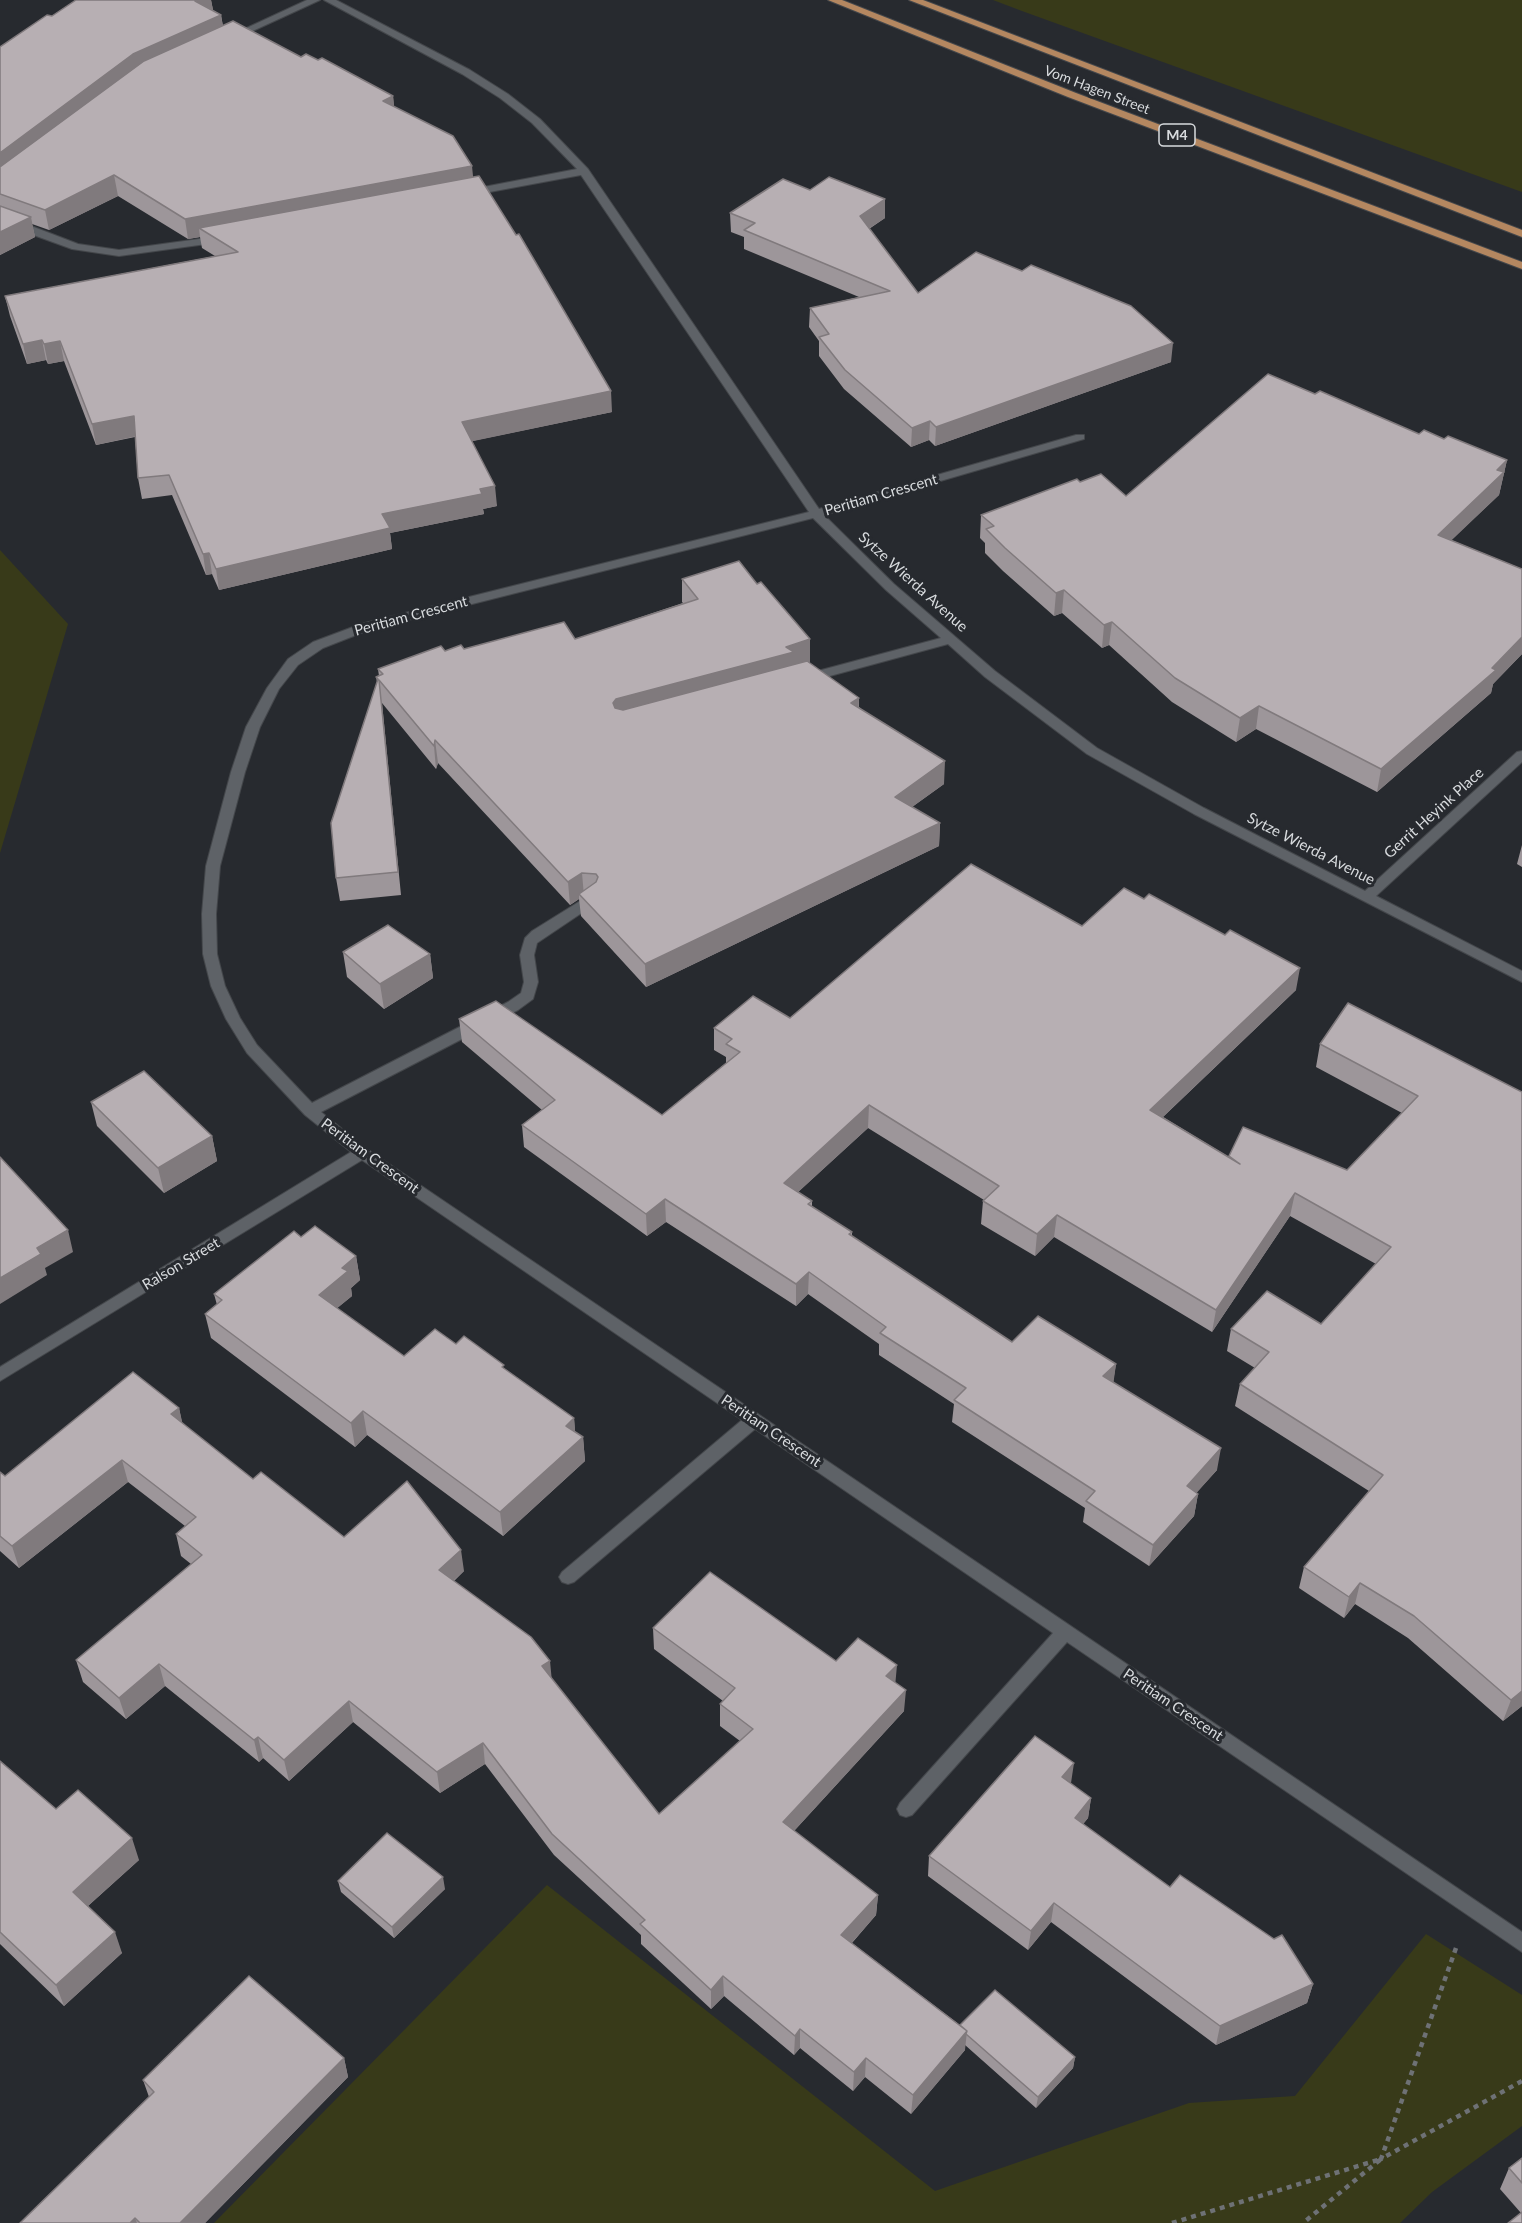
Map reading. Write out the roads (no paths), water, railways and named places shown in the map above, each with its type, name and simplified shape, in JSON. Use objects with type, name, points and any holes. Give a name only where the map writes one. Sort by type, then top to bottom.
[{"type":"main road","name":"Vom Hagen Street","points":[[832,0],[1072,95],[1522,266]]},
{"type":"main road","name":"Vom Hagen Street","points":[[914,0],[1522,234]]},
{"type":"street","points":[[219,43],[315,0]]},
{"type":"street","name":"Sytze Wierda Avenue","points":[[329,0],[466,72],[504,96],[536,122],[584,171],[816,514],[890,587],[990,674],[1092,751],[1199,811],[1522,977]]},
{"type":"street","points":[[457,195],[584,171]]},
{"type":"street","points":[[0,217],[9,223],[76,247],[119,253],[228,237]]},
{"type":"street","name":"Peritiam Crescent","points":[[1080,437],[816,514],[365,627],[318,645],[293,662],[273,688],[253,727],[238,772],[213,866],[209,914],[210,954],[218,986],[233,1019],[252,1049],[310,1111],[362,1153],[1522,1943]]},
{"type":"street","points":[[794,682],[952,639]]},
{"type":"street","name":"Gerrit Heyink Place","points":[[1368,896],[1522,755]]},
{"type":"street","points":[[310,1111],[513,1006],[528,995],[531,982],[527,955],[530,942],[537,934],[590,902]]},
{"type":"street","name":"Ralson Street","points":[[0,1375],[362,1153]]},
{"type":"street","points":[[568,1577],[754,1420]]},
{"type":"street","points":[[906,1809],[1065,1632]]}]
